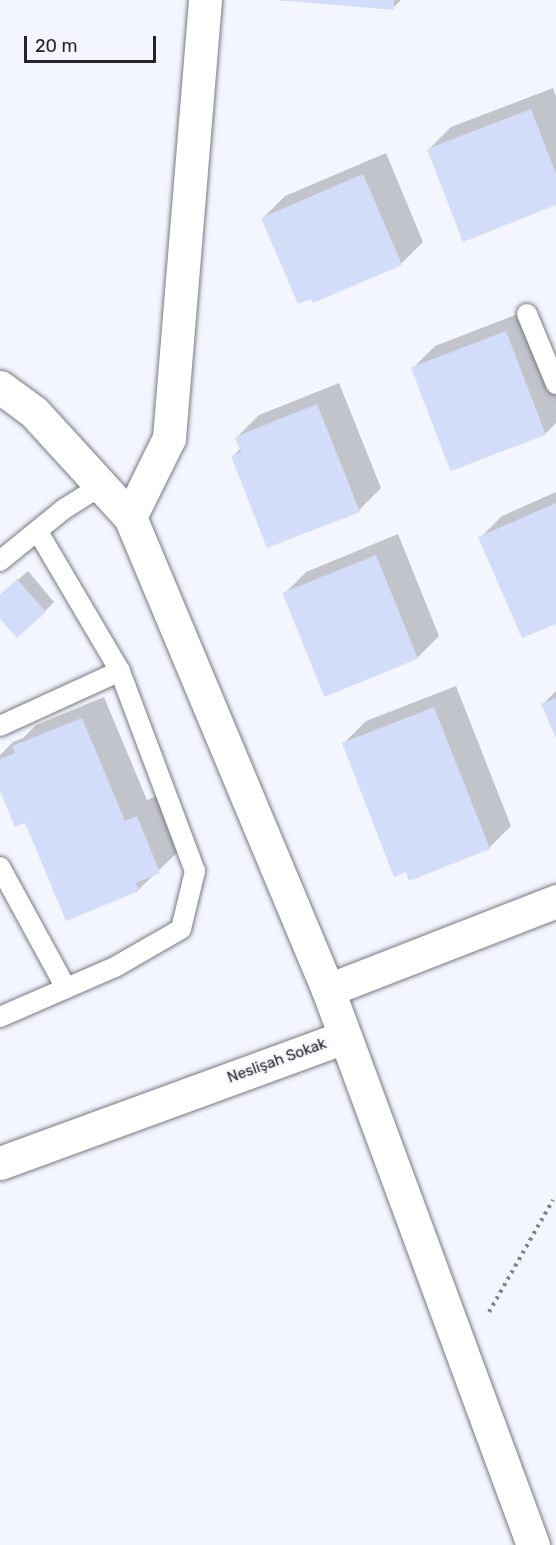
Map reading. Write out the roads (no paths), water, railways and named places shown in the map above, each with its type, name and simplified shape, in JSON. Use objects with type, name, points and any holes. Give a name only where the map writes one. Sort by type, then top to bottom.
[{"type":"street","points":[[130,517],[169,438],[205,0]]},
{"type":"street","name":"Neslişah Sokak","points":[[0,387],[34,412],[130,517],[328,990],[345,1037],[0,1163]]},
{"type":"street","points":[[328,990],[556,901]]},
{"type":"street","points":[[345,1037],[533,1545]]},
{"type":"lane","points":[[527,314],[556,384]]},
{"type":"lane","points":[[0,561],[64,509],[102,485]]},
{"type":"lane","points":[[0,1017],[115,967],[181,929],[195,870],[120,671],[38,532]]},
{"type":"lane","points":[[0,726],[120,671]]},
{"type":"lane","points":[[0,867],[66,988]]}]
